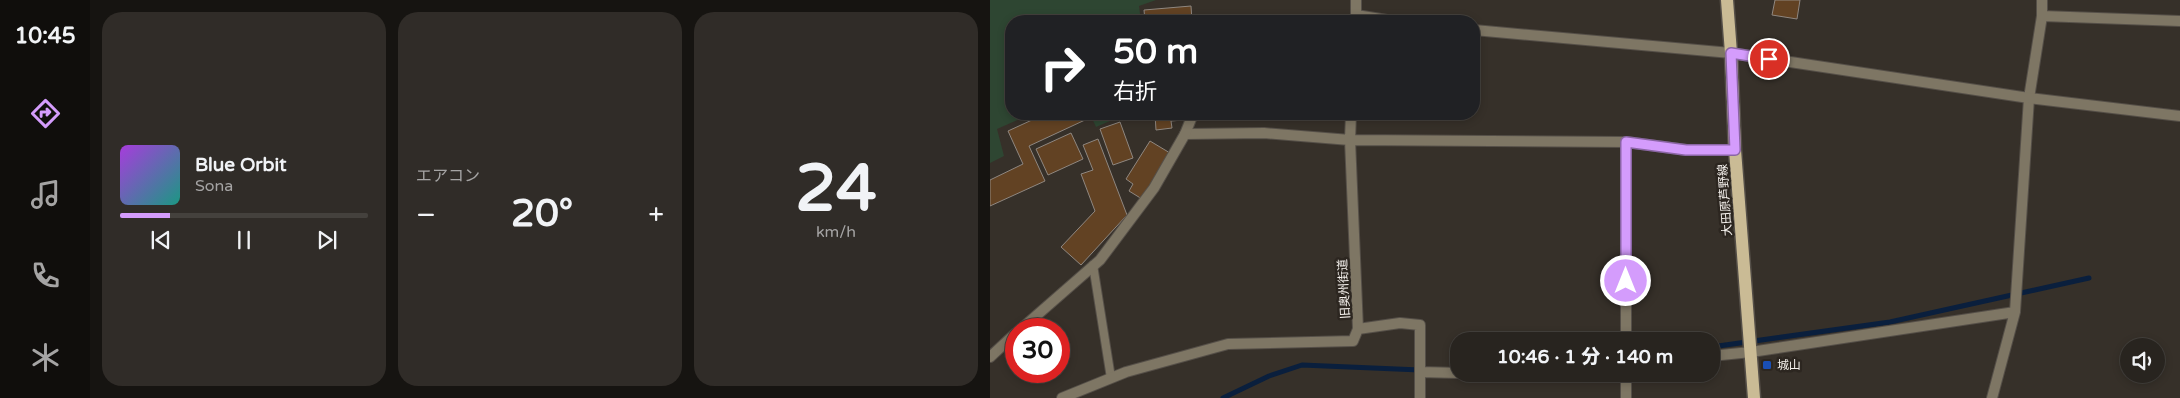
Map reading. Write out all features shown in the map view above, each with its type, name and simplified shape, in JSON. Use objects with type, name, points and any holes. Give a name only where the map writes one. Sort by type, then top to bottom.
[{"type":"main road","name":"大田原芦野線","points":[[1726,0],[1731,53],[1735,150],[1754,398]]},
{"type":"street","points":[[1356,0],[1356,15]]},
{"type":"street","points":[[1992,398],[2015,312],[2029,98],[2042,16],[2042,0]]},
{"type":"street","points":[[2042,16],[2180,21]]},
{"type":"street","points":[[1480,31],[1731,53],[2029,98],[2180,116]]},
{"type":"street","points":[[1033,318],[1100,260],[1154,188],[1185,134],[1191,120]]},
{"type":"street","name":"旧奥州街道","points":[[1351,120],[1358,329],[1400,323],[1420,325],[1420,398]]},
{"type":"street","points":[[1185,134],[1264,133],[1350,140],[1626,142],[1686,150],[1735,150]]},
{"type":"street","points":[[1626,142],[1626,332]]},
{"type":"street","points":[[1720,355],[2015,312]]},
{"type":"street","points":[[1062,398],[1126,372],[1228,344],[1352,341],[1358,329]]},
{"type":"street","points":[[990,357],[1005,343]]},
{"type":"street","points":[[1420,372],[1450,374]]},
{"type":"street","points":[[1626,382],[1626,398]]},
{"type":"lane","points":[[1093,265],[1112,378]]},
{"type":"green space","points":[[990,0],[1156,0],[1139,6],[1140,15],[1005,15],[1005,120],[1017,120],[997,129],[1004,156],[990,163]]},
{"type":"green space","points":[[1093,120],[1112,120],[1096,127]]},
{"type":"building","points":[[1775,0],[1800,0],[1797,19],[1772,15]]},
{"type":"building","points":[[1191,6],[1192,15],[1144,15],[1144,10]]},
{"type":"building","points":[[1032,120],[1085,120],[1029,146],[1045,181],[990,206],[990,180],[1023,164],[1008,131]]},
{"type":"building","points":[[1155,120],[1183,120],[1171,121],[1172,128],[1156,130]]},
{"type":"building","points":[[1120,122],[1133,158],[1113,165],[1100,129]]},
{"type":"building","points":[[1071,133],[1083,159],[1048,175],[1036,149]]},
{"type":"building","points":[[1098,139],[1127,215],[1081,265],[1061,247],[1095,211],[1081,174],[1093,170],[1083,145]]},
{"type":"building","points":[[1150,141],[1170,153],[1142,199],[1129,191],[1133,184],[1126,179]]},
{"type":"waterway","points":[[1720,346],[1890,322],[2089,278]]},
{"type":"waterway","points":[[1223,398],[1269,376],[1302,365],[1420,370]]},
{"type":"place","name":"城山","points":[[1767,365]]},
{"type":"route","points":[[1626,281],[1626,142],[1686,150],[1735,150],[1731,53],[1769,59]]}]
